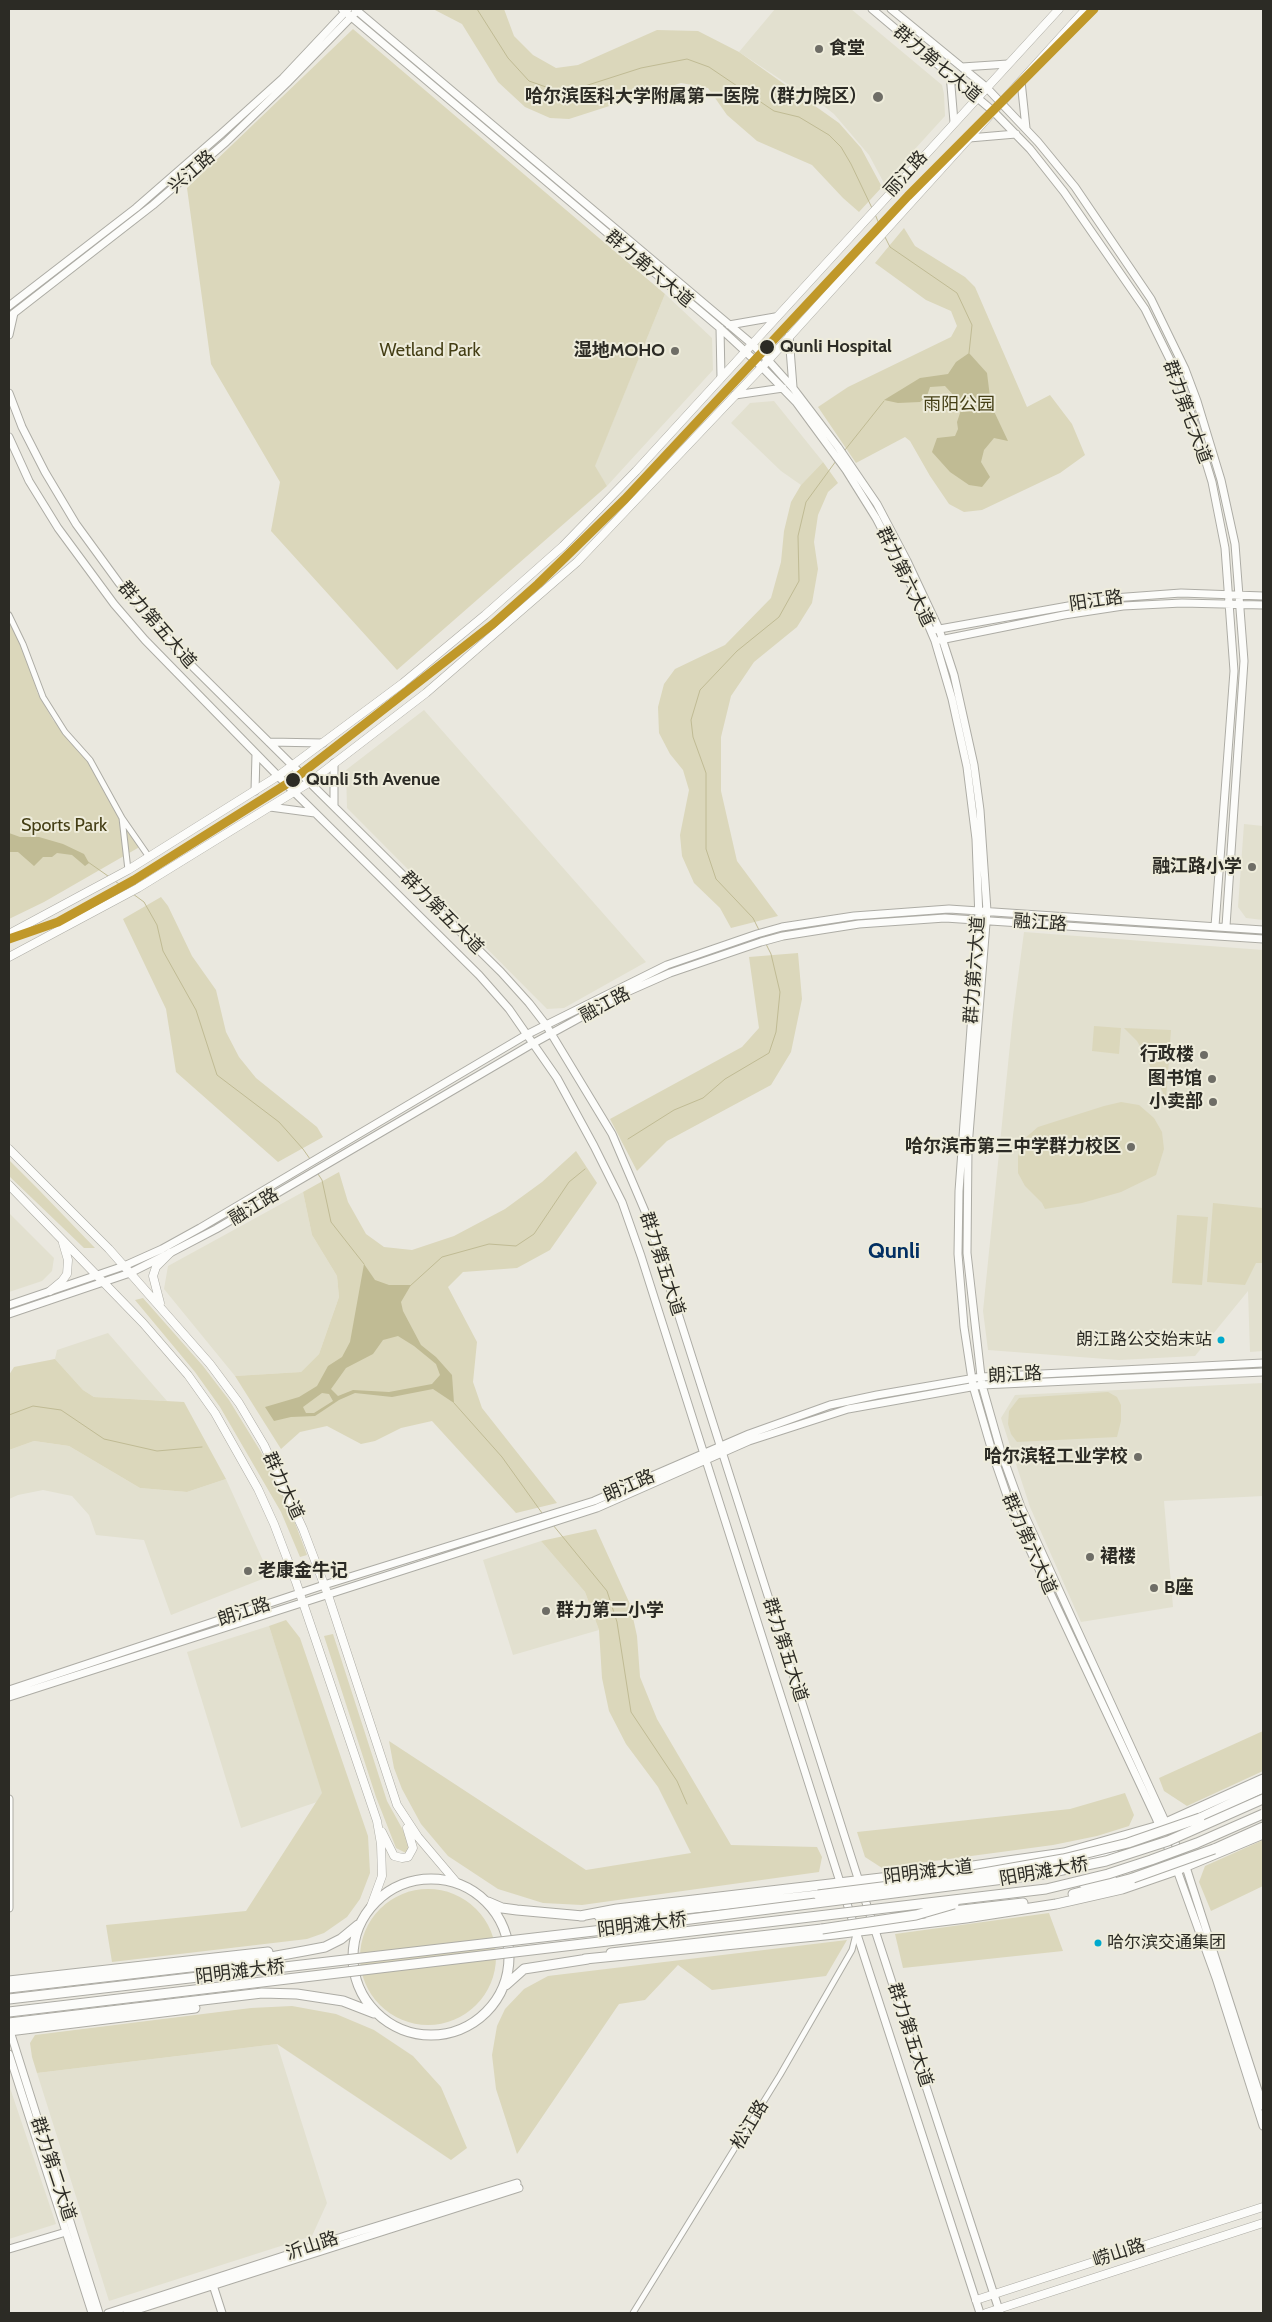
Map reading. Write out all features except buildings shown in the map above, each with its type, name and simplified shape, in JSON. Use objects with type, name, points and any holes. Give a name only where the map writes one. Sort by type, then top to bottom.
[{"type":"highway","name":"阳明滩大道","points":[[580,1916],[617,1909],[960,1869],[1064,1853],[1163,1824],[1263,1780]]},
{"type":"highway","points":[[1068,1870],[1128,1843],[1200,1818],[1263,1788]]},
{"type":"highway","name":"阳明滩大桥","points":[[9,1999],[620,1928],[967,1885],[1068,1870],[1168,1841],[1263,1799]]},
{"type":"highway","name":"阳明滩大桥","points":[[9,2012],[972,1898],[1068,1884],[1151,1860],[1197,1843],[1263,1814]]},
{"type":"highway","points":[[584,1960],[623,1950],[822,1929],[916,1915],[1058,1898],[1133,1878],[1198,1855],[1263,1827]]},
{"type":"highway","points":[[9,2027],[262,1993],[297,1994],[343,2001],[378,2015],[397,2028],[408,2032],[420,2035],[444,2035],[461,2030],[477,2021],[494,2004],[503,1989],[524,1969],[584,1960],[966,1918],[1063,1902],[1122,1889],[1182,1869],[1263,1834]]},
{"type":"highway","points":[[486,1901],[502,1908],[517,1910],[580,1916],[618,1916],[961,1878],[1062,1859],[1128,1843]]},
{"type":"highway","points":[[9,1988],[207,1965],[325,1947],[353,1930],[381,1896],[404,1883],[431,1878],[457,1883],[473,1890],[486,1901],[502,1923],[509,1949],[508,1970],[503,1989]]},
{"type":"highway","points":[[1068,1884],[1133,1878]]},
{"type":"highway","points":[[925,1882],[967,1885]]},
{"type":"highway","points":[[916,1915],[972,1898]]},
{"type":"highway","points":[[362,1919],[354,1943],[354,1969],[362,1994],[378,2015]]},
{"type":"highway","points":[[9,1981],[262,1952],[304,1951]]},
{"type":"highway","points":[[9,2027],[297,1994]]},
{"type":"main road","name":"兴江路","points":[[9,306],[13,300],[136,208],[283,78],[347,12],[357,9]]},
{"type":"main road","name":"群力第六大道","points":[[357,9],[752,344],[783,388],[836,449]]},
{"type":"main road","name":"群力第七大道","points":[[872,9],[977,97],[1016,134],[1064,192],[1113,259],[1145,309],[1176,372],[1212,482],[1224,548],[1230,604],[1234,680],[1216,926]]},
{"type":"main road","name":"群力第七大道","points":[[891,9],[986,87],[1026,129],[1076,187],[1151,299],[1185,369],[1197,401],[1221,480],[1234,544],[1241,604],[1244,661],[1226,926]]},
{"type":"main road","name":"丽江路","points":[[9,934],[128,870],[293,766],[403,683],[562,546],[636,471],[1059,9]]},
{"type":"main road","name":"丽江路","points":[[9,957],[138,888],[310,782],[426,693],[576,562],[651,486],[765,363],[1086,9]]},
{"type":"main road","name":"兴江路","points":[[11,315],[153,205],[226,142],[287,83],[347,12]]},
{"type":"main road","name":"群力第六大道","points":[[347,12],[745,351],[765,363],[793,388],[849,468],[877,504],[898,542],[939,629],[939,640],[967,767],[976,839],[979,911]]},
{"type":"main road","points":[[962,67],[1008,64]]},
{"type":"main road","points":[[950,74],[954,122]]},
{"type":"main road","points":[[1021,80],[1026,129]]},
{"type":"main road","points":[[969,138],[1016,134]]},
{"type":"main road","points":[[9,335],[11,315]]},
{"type":"main road","points":[[729,325],[775,318]]},
{"type":"main road","points":[[720,328],[721,377]]},
{"type":"main road","points":[[789,336],[793,388]]},
{"type":"main road","points":[[735,394],[783,388]]},
{"type":"main road","name":"群力第五大道","points":[[9,393],[22,426],[45,472],[96,553],[120,583],[191,665],[500,972],[546,1025],[612,1134],[647,1216],[999,2311]]},
{"type":"main road","name":"群力第五大道","points":[[9,437],[34,488],[58,528],[91,575],[145,640],[256,754],[479,975],[509,1009],[557,1078],[594,1146],[622,1202],[641,1256],[840,1882],[980,2313]]},
{"type":"main road","name":"群力第六大道","points":[[849,468],[898,558],[931,631],[939,640],[954,675],[974,765],[980,810],[985,917],[968,1148],[967,1253],[982,1385],[1001,1452],[1021,1507],[1182,1869],[1263,2106]]},
{"type":"main road","name":"阳江路","points":[[931,631],[1113,598],[1181,593],[1263,596]]},
{"type":"main road","name":"阳江路","points":[[939,640],[1095,610],[1173,603],[1263,605]]},
{"type":"main road","points":[[269,742],[323,744]]},
{"type":"main road","points":[[255,791],[256,754]]},
{"type":"main road","points":[[334,763],[334,806]]},
{"type":"main road","points":[[270,807],[315,813]]},
{"type":"main road","name":"融江路","points":[[9,1305],[124,1266],[200,1228],[526,1035],[667,965],[757,934],[782,927],[890,913],[949,910],[979,911],[985,917],[1263,939]]},
{"type":"main road","name":"群力第六大道","points":[[985,917],[959,1191],[958,1254],[964,1327],[973,1386],[994,1458],[1014,1516],[1163,1824]]},
{"type":"main road","name":"融江路","points":[[9,1314],[130,1273],[216,1229],[551,1033],[627,992],[670,973],[761,942],[783,936],[893,921],[985,917],[1226,926],[1263,930]]},
{"type":"main road","name":"群力大道","points":[[9,1149],[124,1266],[210,1364],[239,1403],[264,1445],[298,1516],[328,1595],[397,1805],[418,1837],[457,1883]]},
{"type":"main road","name":"群力大道","points":[[9,1185],[143,1323],[182,1368],[215,1413],[243,1459],[269,1512],[299,1593],[377,1821],[381,1844],[382,1876],[371,1906]]},
{"type":"main road","points":[[50,1291],[62,1282],[67,1274],[68,1260],[61,1239]]},
{"type":"main road","points":[[164,1312],[156,1294],[153,1276],[156,1267],[170,1253]]},
{"type":"main road","name":"朗江路","points":[[9,1690],[299,1593],[568,1509],[615,1492],[720,1446],[830,1405],[981,1377],[1263,1363]]},
{"type":"main road","name":"朗江路","points":[[9,1697],[542,1526],[616,1500],[789,1427],[848,1409],[982,1385],[1263,1372]]},
{"type":"main road","points":[[9,1799],[9,1908]]},
{"type":"main road","points":[[377,1821],[394,1856],[408,1857],[413,1845],[397,1805]]},
{"type":"main road","name":"群力第六大道","points":[[1182,1869],[1263,2126]]},
{"type":"main road","name":"群力第二大道","points":[[9,2027],[99,2313]]},
{"type":"main road","name":"群力第二大道","points":[[9,2054],[92,2313]]},
{"type":"main road","name":"沂山路","points":[[108,2313],[354,2233],[518,2185],[127,2313]]},
{"type":"main road","name":"崂山路","points":[[976,2300],[1263,2207]]},
{"type":"main road","name":"崂山路","points":[[986,2313],[999,2311],[1263,2223]]},
{"type":"main road","points":[[9,2245],[66,2230]]},
{"type":"main road","points":[[9,2249],[66,2230]]},
{"type":"main road","points":[[213,2285],[222,2313]]},
{"type":"street","points":[[9,616],[24,644],[38,689],[46,704],[65,732],[90,760],[122,818],[149,857]]},
{"type":"street","points":[[122,818],[128,870]]},
{"type":"street","name":"松江路","points":[[633,2313],[780,2075],[852,1950],[857,1931]]},
{"type":"shaded area","name":"哈尔滨医科大学附属第一医院（群力院区）","points":[[775,9],[851,9],[942,85],[945,116],[884,183],[869,155],[834,114],[816,100],[792,87],[739,52]]},
{"type":"shaded area","points":[[665,294],[712,338],[713,370],[607,486],[594,467]]},
{"type":"shaded area","points":[[969,353],[987,373],[991,405],[1008,441],[994,438],[984,450],[981,462],[990,477],[982,487],[969,485],[950,472],[932,452],[937,438],[955,436],[958,429],[957,422],[961,410],[958,400],[945,386],[930,387],[927,396],[920,402],[898,403],[884,400],[920,378],[948,374],[956,362]]},
{"type":"shaded area","points":[[774,401],[823,462],[801,485],[781,471],[731,423],[750,403]]},
{"type":"shaded area","points":[[424,710],[646,962],[564,1008],[547,1009],[347,808],[346,770]]},
{"type":"shaded area","name":"融江路小学","points":[[1244,824],[1263,826],[1263,920],[1246,918],[1238,907]]},
{"type":"shaded area","points":[[9,833],[20,837],[39,837],[63,844],[84,854],[89,863],[85,866],[72,855],[57,853],[52,857],[43,857],[34,866],[18,852],[9,852]]},
{"type":"shaded area","name":"哈尔滨市第三中学群力校区","points":[[1024,932],[1263,950],[1263,1351],[1250,1352],[1248,1291],[1195,1356],[1119,1360],[988,1350],[983,1311],[1013,1015]]},
{"type":"shaded area","points":[[303,1192],[312,1235],[337,1276],[339,1297],[319,1354],[301,1372],[235,1376],[164,1289],[168,1266]]},
{"type":"shaded area","points":[[9,1213],[54,1258],[52,1271],[42,1281],[9,1292]]},
{"type":"shaded area","points":[[364,1264],[375,1280],[389,1285],[411,1285],[401,1302],[403,1311],[421,1345],[436,1357],[452,1375],[454,1403],[433,1389],[392,1397],[355,1393],[339,1400],[315,1416],[291,1417],[274,1421],[265,1407],[299,1397],[317,1386],[328,1366],[342,1357],[350,1342]],"holes":[[[398,1336],[436,1364],[440,1375],[432,1384],[389,1392],[353,1390],[338,1396],[331,1389],[346,1368],[373,1354],[383,1340]],[[322,1393],[329,1394],[333,1401],[314,1413],[306,1413],[303,1407]]]},
{"type":"shaded area","points":[[108,1333],[167,1401],[94,1397],[83,1390],[55,1359],[57,1350]]},
{"type":"shaded area","name":"哈尔滨轻工业学校","points":[[1263,1383],[1263,1496],[1164,1501],[1173,1607],[1081,1622],[1030,1507],[1001,1418],[1015,1395]]},
{"type":"shaded area","points":[[34,1441],[69,1446],[140,1488],[187,1492],[226,1479],[270,1576],[171,1615],[144,1540],[96,1535],[89,1515],[72,1496],[43,1490],[18,1495],[9,1499],[9,1450]]},
{"type":"shaded area","name":"群力第二小学","points":[[541,1541],[585,1592],[599,1630],[513,1655],[483,1560]]},
{"type":"shaded area","points":[[269,1626],[323,1793],[317,1802],[241,1828],[187,1652]]},
{"type":"shaded area","points":[[277,2044],[327,2203],[312,2236],[109,2301],[37,2073]]},
{"type":"shaded area","points":[[9,2085],[56,2224],[9,2239]]},
{"type":"green space","points":[[433,9],[504,9],[514,36],[533,55],[556,68],[578,65],[657,30],[698,31],[739,52],[839,123],[861,148],[882,187],[859,212],[812,165],[757,141],[727,115],[708,88],[681,83],[569,119],[550,118],[525,107],[498,82],[462,24]]},
{"type":"green space","name":"Wetland Park","points":[[353,29],[665,294],[595,466],[607,486],[397,670],[271,531],[280,482],[211,364],[187,188]]},
{"type":"green space","name":"雨阳公园","points":[[904,228],[915,246],[965,277],[975,287],[1027,407],[1050,395],[1072,424],[1085,455],[1060,473],[982,510],[964,512],[949,504],[910,441],[905,437],[856,463],[818,407],[848,387],[951,337],[957,326],[951,311],[926,300],[875,263]]},
{"type":"green space","points":[[823,462],[838,483],[828,492],[818,515],[814,542],[818,569],[812,603],[797,627],[754,662],[731,696],[721,737],[721,791],[737,861],[778,916],[731,928],[720,908],[694,883],[682,856],[680,835],[689,790],[683,770],[670,754],[659,733],[658,707],[664,684],[675,669],[725,645],[771,598],[781,562],[784,531],[791,502],[801,485]]},
{"type":"green space","name":"Sports Park","points":[[9,615],[27,648],[37,692],[53,720],[92,767],[143,845],[44,902],[9,919]]},
{"type":"green space","points":[[161,897],[168,906],[192,956],[216,990],[226,1032],[239,1057],[256,1078],[317,1127],[323,1137],[278,1162],[176,1072],[166,1009],[123,919]]},
{"type":"green space","points":[[798,953],[802,999],[791,1052],[771,1085],[667,1141],[637,1171],[610,1119],[742,1047],[759,1028],[749,957]]},
{"type":"green space","points":[[1094,1026],[1121,1028],[1119,1054],[1092,1051]]},
{"type":"green space","points":[[1124,1028],[1171,1030],[1169,1057],[1145,1055],[1137,1041]]},
{"type":"green space","points":[[1146,1058],[1169,1060],[1166,1099]]},
{"type":"green space","points":[[1121,1102],[1139,1105],[1154,1118],[1162,1132],[1164,1149],[1156,1175],[1121,1192],[1082,1203],[1045,1209],[1042,1203],[1025,1186],[1018,1173],[1018,1156],[1024,1139],[1038,1127]]},
{"type":"green space","points":[[576,1151],[597,1183],[550,1250],[517,1268],[463,1272],[448,1287],[477,1342],[473,1382],[482,1408],[557,1503],[516,1513],[432,1421],[401,1428],[375,1441],[361,1444],[327,1426],[300,1432],[281,1449],[235,1376],[301,1372],[319,1354],[339,1297],[337,1276],[312,1235],[303,1192],[339,1172],[348,1202],[366,1234],[384,1247],[412,1250],[454,1236],[505,1209],[542,1182]]},
{"type":"green space","points":[[9,1160],[95,1248],[84,1248],[9,1176]]},
{"type":"green space","points":[[1213,1203],[1263,1208],[1263,1263],[1256,1263],[1245,1285],[1207,1282]]},
{"type":"green space","points":[[1177,1215],[1208,1217],[1202,1285],[1172,1283]]},
{"type":"green space","points":[[143,1298],[203,1366],[229,1400],[261,1452],[292,1515],[307,1555],[300,1557],[281,1512],[220,1407],[195,1372],[135,1300]]},
{"type":"green space","points":[[55,1359],[83,1390],[94,1397],[184,1402],[226,1479],[187,1492],[140,1488],[69,1446],[34,1441],[9,1450],[9,1375],[14,1367]]},
{"type":"green space","points":[[1108,1392],[1117,1397],[1121,1405],[1121,1421],[1117,1437],[1017,1442],[1011,1434],[1008,1424],[1009,1411],[1019,1398]]},
{"type":"green space","points":[[596,1529],[630,1604],[637,1636],[640,1677],[657,1719],[731,1845],[817,1847],[822,1857],[819,1872],[582,1905],[543,1903],[498,1889],[448,1856],[421,1824],[402,1789],[394,1768],[389,1741],[586,1870],[691,1853],[658,1787],[626,1744],[609,1711],[602,1678],[599,1630],[585,1592],[541,1541]]},
{"type":"green space","points":[[286,1620],[300,1638],[368,1836],[370,1873],[360,1899],[347,1917],[324,1933],[307,1939],[112,1962],[106,1925],[246,1911],[322,1793],[269,1626]]},
{"type":"green space","points":[[333,1634],[387,1801],[409,1841],[410,1848],[406,1853],[396,1848],[376,1797],[324,1636]]},
{"type":"green space","points":[[1263,1731],[1263,1771],[1187,1806],[1164,1791],[1159,1778]]},
{"type":"green space","points":[[1125,1793],[1134,1815],[1129,1826],[1097,1836],[1053,1845],[882,1868],[865,1857],[857,1832],[1070,1809]]},
{"type":"green space","points":[[1263,1840],[1263,1886],[1211,1911],[1199,1882],[1205,1866]]},
{"type":"green space","points":[[428,1889],[454,1894],[476,1909],[491,1931],[496,1957],[491,1983],[476,2005],[454,2020],[428,2025],[402,2020],[380,2005],[365,1983],[360,1957],[365,1931],[380,1909],[402,1894]]},
{"type":"green space","points":[[1049,1913],[1063,1951],[903,1968],[895,1934]]},
{"type":"green space","points":[[847,1940],[826,1976],[712,1990],[678,1965],[645,2000],[619,2004],[517,2154],[496,2089],[492,2055],[497,2026],[505,2009],[524,1989],[548,1976]]},
{"type":"green space","points":[[292,2006],[336,2014],[374,2030],[413,2056],[441,2087],[467,2148],[451,2160],[277,2044],[37,2073],[32,2057],[30,2043],[35,2035],[251,2008]]},
{"type":"waterway","points":[[477,9],[508,58],[529,81],[563,93],[641,68],[687,59],[709,67],[774,111],[799,117],[829,135],[841,147],[872,208]]},
{"type":"waterway","points":[[875,214],[881,229]]},
{"type":"waterway","points":[[885,237],[890,247],[957,293],[972,325],[969,353]]},
{"type":"waterway","points":[[845,450],[884,401]]},
{"type":"waterway","points":[[759,930],[753,918],[716,879],[706,849],[706,773],[693,737],[691,720],[700,690],[737,651],[779,617],[799,581],[798,536],[806,502],[836,461]]},
{"type":"waterway","points":[[88,862],[108,876]]},
{"type":"waterway","points":[[115,881],[128,891]]},
{"type":"waterway","points":[[133,894],[144,902],[157,925],[163,951],[196,1010],[217,1075],[279,1122],[310,1159]]},
{"type":"waterway","points":[[628,1139],[674,1110],[703,1098],[725,1079],[769,1053],[776,1032],[780,992],[771,954],[766,944]]},
{"type":"waterway","points":[[410,1286],[442,1257],[489,1244],[516,1246],[534,1234],[569,1182],[585,1169]]},
{"type":"waterway","points":[[318,1174],[322,1180],[331,1222],[364,1264]]},
{"type":"waterway","points":[[454,1403],[502,1457],[542,1513]]},
{"type":"waterway","points":[[9,1415],[33,1406],[61,1410],[104,1439],[157,1451],[202,1447]]},
{"type":"waterway","points":[[553,1525],[607,1591],[617,1622],[631,1712],[677,1781],[687,1804]]},
{"type":"transit line","points":[[9,939],[58,922],[134,880],[293,780],[493,624],[538,584],[625,499],[908,196],[1094,9]]},
{"type":"place","name":"食堂","points":[[819,49]]},
{"type":"place","name":"哈尔滨医科大学附属第一医院（群力院区）","points":[[878,97]]},
{"type":"place","name":"Qunli Hospital","points":[[767,347]]},
{"type":"place","name":"湿地MOHO","points":[[675,351]]},
{"type":"place","name":"Qunli 5th Avenue","points":[[293,780]]},
{"type":"place","name":"融江路小学","points":[[1252,867]]},
{"type":"place","name":"行政楼","points":[[1204,1055]]},
{"type":"place","name":"图书馆","points":[[1212,1079]]},
{"type":"place","name":"小卖部","points":[[1213,1102]]},
{"type":"place","name":"哈尔滨市第三中学群力校区","points":[[1131,1147]]},
{"type":"place","name":"朗江路公交始末站","points":[[1221,1340]]},
{"type":"place","name":"哈尔滨轻工业学校","points":[[1138,1457]]},
{"type":"place","name":"裙楼","points":[[1090,1557]]},
{"type":"place","name":"老康金牛记","points":[[248,1571]]},
{"type":"place","name":"B座","points":[[1154,1588]]},
{"type":"place","name":"群力第二小学","points":[[546,1611]]},
{"type":"place","name":"哈尔滨交通集团","points":[[1098,1943]]},
{"type":"district","name":"Qunli","points":[[894,1252]]}]
